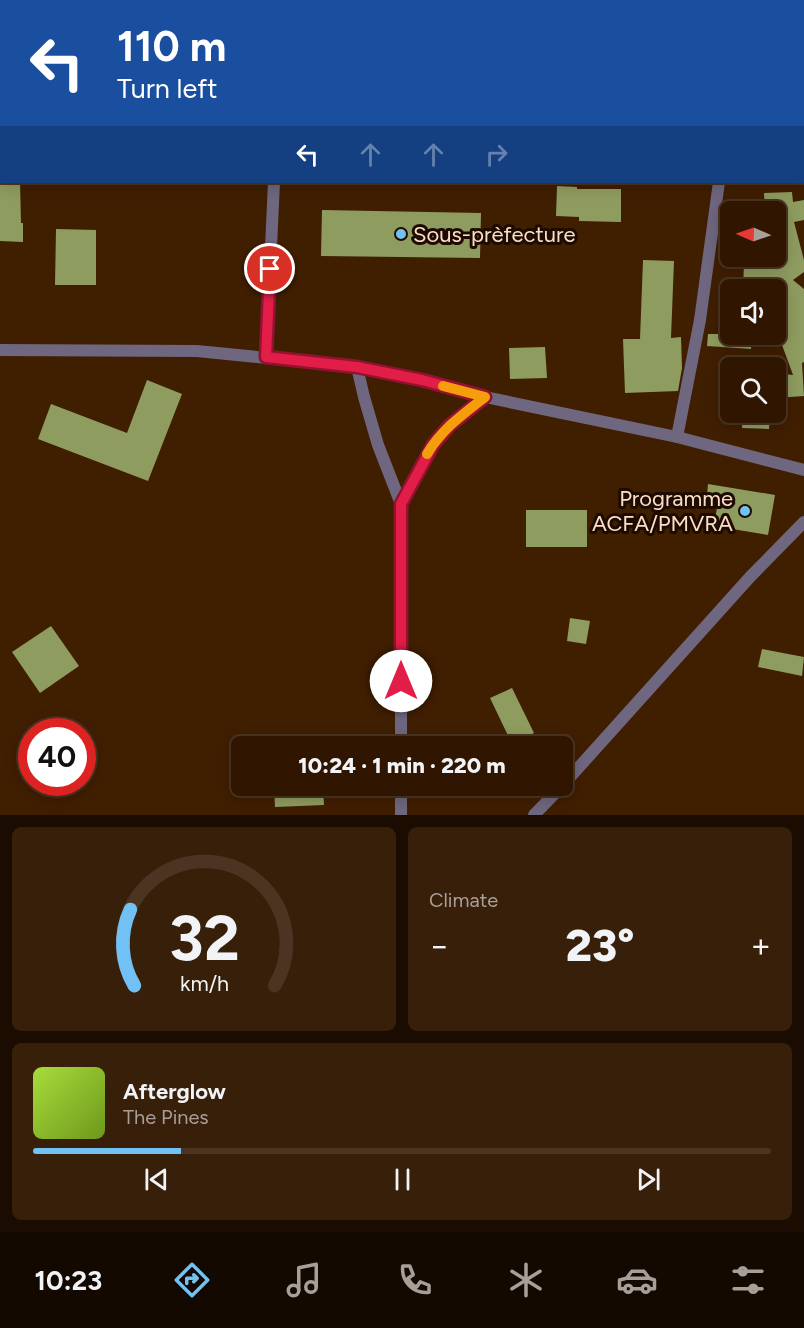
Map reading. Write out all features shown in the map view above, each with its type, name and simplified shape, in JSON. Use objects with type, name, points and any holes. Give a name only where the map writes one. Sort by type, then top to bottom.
[{"type":"street","points":[[266,357],[274,183]]},
{"type":"street","points":[[677,437],[700,320],[719,183]]},
{"type":"street","points":[[0,350],[197,351],[357,367],[422,380],[485,397],[677,437],[804,470]]},
{"type":"street","points":[[357,367],[378,445],[401,504],[401,736]]},
{"type":"street","points":[[401,504],[433,445],[449,426],[485,397]]},
{"type":"street","points":[[573,774],[750,576],[804,522]]},
{"type":"street","points":[[401,796],[401,815]]},
{"type":"street","points":[[534,815],[552,796]]},
{"type":"building","points":[[0,183],[20,183],[23,242],[0,241]]},
{"type":"building","points":[[557,186],[577,187],[577,189],[621,189],[621,222],[579,221],[579,217],[556,216]]},
{"type":"building","points":[[792,192],[793,202],[804,200],[804,220],[794,222],[804,260],[804,272],[793,280],[804,289],[804,362],[802,363],[804,396],[786,397],[786,374],[793,375],[782,345],[786,345],[786,279],[743,279],[744,267],[786,267],[786,201],[764,201],[764,193]]},
{"type":"building","name":"Sous-prèfecture","points":[[322,210],[481,213],[480,258],[321,256]]},
{"type":"building","points":[[56,229],[96,230],[96,285],[55,285]]},
{"type":"building","points":[[643,260],[674,261],[671,338],[681,337],[682,368],[678,391],[625,393],[623,339],[640,339]]},
{"type":"building","points":[[708,334],[720,334],[720,345],[751,345],[751,349],[707,346]]},
{"type":"building","points":[[545,347],[547,378],[510,379],[509,348]]},
{"type":"building","points":[[147,380],[182,394],[148,481],[38,439],[51,404],[127,433]]},
{"type":"building","points":[[742,423],[769,423],[769,429],[742,428]]},
{"type":"building","name":"Programme ACFA/PMVRA","points":[[708,484],[775,495],[768,535],[714,526],[717,508],[706,507]]},
{"type":"building","points":[[526,510],[587,510],[587,547],[526,547]]},
{"type":"building","points":[[570,618],[590,621],[586,644],[567,641]]},
{"type":"building","points":[[51,626],[79,666],[40,693],[12,652]]},
{"type":"building","points":[[762,649],[804,657],[802,676],[758,667]]},
{"type":"building","points":[[512,688],[534,733],[528,736],[508,736],[490,698]]},
{"type":"building","points":[[274,796],[324,796],[324,805],[275,807]]},
{"type":"slow traffic","points":[[427,454],[449,426],[485,397],[443,386]]},
{"type":"place","name":"Sous-prèfecture","points":[[401,234]]},
{"type":"place","name":"Programme ACFA/PMVRA","points":[[745,511]]},
{"type":"route","points":[[270,269],[266,357],[357,367],[422,380],[485,397],[449,426],[433,445],[401,504],[401,681]]}]
